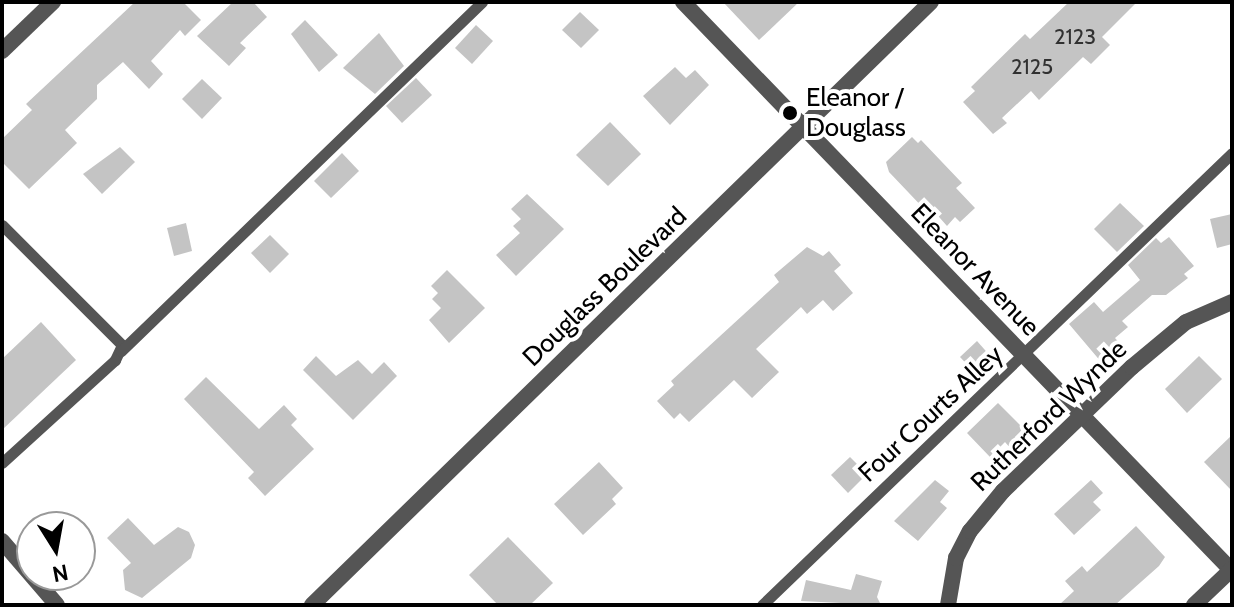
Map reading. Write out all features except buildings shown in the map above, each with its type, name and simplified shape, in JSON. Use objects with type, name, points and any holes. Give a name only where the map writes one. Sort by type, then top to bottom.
[{"type":"street","points":[[2,51],[53,2]]},
{"type":"street","name":"Eleanor Avenue","points":[[683,2],[1232,570]]},
{"type":"street","name":"Douglass Boulevard","points":[[312,605],[931,2]]},
{"type":"street","name":"Rutherford Wynde","points":[[948,605],[956,558],[970,531],[1003,491],[1186,322],[1232,302]]},
{"type":"street","points":[[2,541],[55,604]]},
{"type":"street","points":[[1194,605],[1232,570]]},
{"type":"lane","points":[[2,463],[482,2]]},
{"type":"lane","name":"Four Courts Alley","points":[[762,605],[1232,153]]},
{"type":"lane","points":[[2,225],[118,339],[121,351]]},
{"type":"place","name":"Eleanor / Douglass","points":[[790,113]]}]
